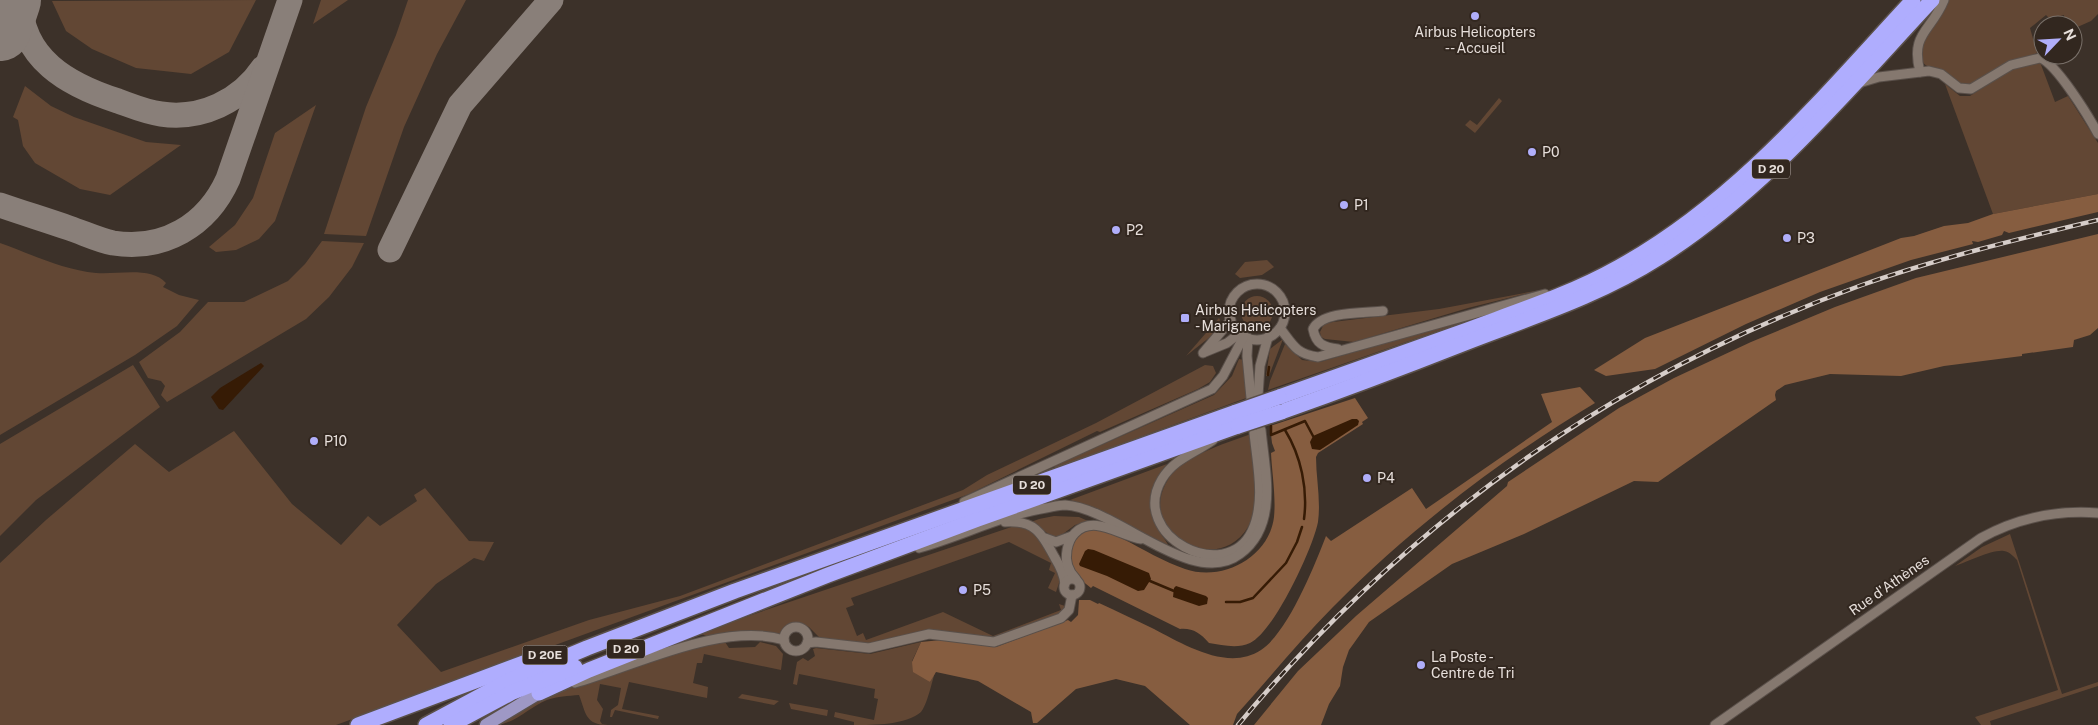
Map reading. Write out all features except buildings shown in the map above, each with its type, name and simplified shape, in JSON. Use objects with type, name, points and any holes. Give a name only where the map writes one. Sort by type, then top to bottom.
[{"type":"highway","name":"D 20","points":[[451,725],[482,707],[542,679],[772,597],[1234,422],[1517,312],[1593,280],[1655,245],[1700,214],[1739,182],[1767,155],[1913,0]]},
{"type":"highway","name":"D 20","points":[[1280,404],[1523,323],[1607,287],[1636,272],[1711,221],[1776,165],[1932,0]]},
{"type":"highway","name":"D 20","points":[[426,725],[475,697],[537,668],[735,592],[829,558],[1234,422]]},
{"type":"highway","name":"D 20E","points":[[358,725],[581,642],[735,592]]},
{"type":"highway","name":"D 20E","points":[[539,693],[589,670],[772,597]]},
{"type":"main road","name":"D 20E","points":[[486,725],[539,693]]},
{"type":"street","points":[[1920,72],[1916,57],[1917,44],[1938,13],[1944,0]]},
{"type":"street","points":[[1852,86],[1879,77],[1920,72],[1941,74],[1959,88],[1970,89],[2011,65],[2035,59],[2044,59],[2056,71],[2098,134]]},
{"type":"street","points":[[1280,328],[1295,348],[1306,356],[1318,357],[1593,280]]},
{"type":"street","points":[[1231,320],[1203,353],[1244,336],[1262,339],[1268,337],[1280,328],[1285,313],[1282,300],[1275,290],[1263,284],[1249,285],[1237,293],[1231,304],[1231,320],[1244,336],[1255,397],[1260,366],[1268,337]]},
{"type":"street","points":[[1341,350],[1320,345],[1315,339],[1313,329],[1315,324],[1321,319],[1333,316],[1383,311]]},
{"type":"street","points":[[829,558],[953,507],[1212,389],[1223,376],[1244,336]]},
{"type":"street","points":[[828,575],[939,542],[1034,510],[1065,505],[1095,513],[1149,541],[1202,564],[1235,558],[1250,547],[1260,532],[1266,511],[1267,490],[1258,432],[1259,492],[1257,512],[1252,531],[1244,542],[1231,551],[1203,555],[1188,550],[1176,542],[1164,531],[1156,515],[1155,498],[1162,479],[1172,466],[1187,454],[1206,445],[1234,422]]},
{"type":"street","name":"Rue d'Athènes","points":[[1715,725],[1981,538],[2002,527],[2043,515],[2098,513]]},
{"type":"street","points":[[993,523],[1020,521],[1033,527],[1045,538],[1062,571],[1066,592],[1072,595],[1079,592],[1080,588],[1079,581],[1070,571],[1066,560],[1067,548],[1072,536],[1079,529],[1089,524],[1106,527],[1129,537],[1149,541]]},
{"type":"street","points":[[1045,538],[1056,542],[1072,536]]},
{"type":"street","points":[[1065,584],[1070,579],[1076,579]]},
{"type":"street","points":[[808,643],[806,632],[796,627],[786,633],[784,640],[788,648],[796,651],[803,649],[808,643],[816,642],[869,648],[929,634],[994,642],[1061,618],[1069,610],[1072,595]]},
{"type":"street","points":[[539,693],[713,639],[755,636],[784,640]]},
{"type":"shaded area","points":[[256,0],[229,52],[191,74],[136,68],[92,49],[66,31],[52,1]]},
{"type":"shaded area","points":[[321,0],[348,0],[313,24]]},
{"type":"shaded area","points":[[408,0],[466,0],[437,54],[404,127],[366,236],[324,234],[366,107],[396,35]]},
{"type":"shaded area","points":[[1948,0],[2098,0],[2098,14],[2091,21],[2083,25],[2083,15],[2033,15],[2033,26],[2030,28],[2033,39],[2033,55],[2001,67],[1974,85],[1960,85],[1943,70],[1924,64],[1922,61],[1921,44]]},
{"type":"shaded area","points":[[2033,64],[2041,65],[2055,102],[2068,96],[2098,143],[2098,194],[1993,214],[1945,84],[1960,96],[1970,96],[2009,71]]},
{"type":"shaded area","points":[[25,86],[51,106],[74,117],[146,142],[181,145],[110,195],[80,189],[35,163],[23,146],[18,120],[13,117]]},
{"type":"shaded area","points":[[1499,98],[1502,101],[1475,133],[1465,125],[1470,120],[1477,125]]},
{"type":"shaded area","points":[[316,105],[275,221],[259,239],[236,250],[216,252],[209,247],[235,225],[253,198],[275,133]]},
{"type":"shaded area","points":[[2098,194],[2098,212],[2009,233],[2004,231],[2002,235],[1978,242],[1972,241],[1973,244],[1911,260],[1820,292],[1746,324],[1655,369],[1606,376],[1594,370],[1645,338],[1901,238],[1914,236],[1944,226],[1968,223],[1993,214]]},
{"type":"shaded area","points":[[2098,234],[2098,328],[2090,335],[2074,340],[2073,347],[1944,366],[1901,376],[1830,374],[1785,385],[1776,391],[1776,400],[1658,482],[1634,481],[1524,534],[1452,564],[1369,622],[1349,650],[1343,667],[1340,686],[1329,704],[1321,725],[1254,725],[1298,671],[1356,616],[1507,486],[1508,482],[1619,408],[1674,378],[1751,342],[1835,307],[1916,278]]},
{"type":"shaded area","points":[[322,241],[364,243],[352,267],[329,297],[306,319],[167,402],[161,395],[165,386],[161,381],[148,378],[139,362],[180,332],[208,302],[244,302],[288,281],[305,264]]},
{"type":"shaded area","points":[[0,243],[71,269],[96,273],[133,272],[152,275],[166,283],[163,287],[179,295],[199,300],[177,326],[135,355],[0,435]]},
{"type":"shaded area","points":[[1267,260],[1274,267],[1262,275],[1240,278],[1235,274],[1245,262]]},
{"type":"shaded area","points":[[1540,290],[1468,308],[1354,342],[1321,337],[1320,332],[1324,324],[1333,322],[1439,309]]},
{"type":"shaded area","points":[[1257,296],[1263,297],[1268,301],[1272,306],[1272,318],[1268,323],[1263,327],[1257,328],[1251,327],[1246,323],[1242,318],[1241,312],[1242,306],[1246,301],[1251,297]]},
{"type":"shaded area","points":[[1219,318],[1215,333],[1186,356]]},
{"type":"shaded area","points":[[1471,318],[1470,320],[1268,390],[1285,344],[1302,360],[1320,362]]},
{"type":"shaded area","points":[[1283,339],[1269,376],[1266,376],[1270,349]]},
{"type":"shaded area","points":[[1239,359],[1244,360],[1249,397],[1056,468],[1054,466],[1214,395],[1232,376]]},
{"type":"shaded area","points":[[261,363],[264,366],[223,410],[219,409],[211,397],[220,388]]},
{"type":"shaded area","points":[[133,365],[160,407],[36,500],[0,536],[0,444]]},
{"type":"shaded area","points":[[1205,365],[1213,366],[1216,373],[1210,382],[1198,389],[1100,432],[1097,431],[969,494],[336,725],[0,725],[0,563],[46,520],[135,444],[169,472],[234,431],[292,504],[341,545],[368,516],[380,526],[417,501],[414,495],[425,488],[469,541],[494,542],[484,561],[474,558],[436,584],[397,625],[441,672],[589,620],[680,596],[963,490],[987,475],[1096,423]]},
{"type":"shaded area","points":[[1580,387],[1595,403],[1491,472],[1393,550],[1308,633],[1237,714],[1233,725],[1190,725],[1145,686],[1116,679],[1076,689],[1037,723],[1033,723],[1031,712],[978,681],[936,672],[930,682],[913,672],[912,662],[921,642],[941,640],[996,647],[1068,620],[1071,622],[1078,615],[1079,600],[1090,600],[1099,603],[1178,642],[1206,653],[1234,658],[1248,656],[1261,650],[1281,629],[1299,598],[1326,536],[1331,541],[1412,488],[1426,509],[1552,422],[1541,394]]},
{"type":"shaded area","points":[[1355,398],[1368,418],[1362,422],[1363,424],[1318,453],[1316,457],[1319,514],[1315,534],[1301,569],[1281,607],[1260,636],[1250,643],[1235,646],[1209,643],[1196,632],[1189,629],[1180,629],[1093,586],[1091,588],[1074,572],[1070,561],[1072,545],[1080,534],[1094,529],[1111,532],[1161,559],[1185,569],[1199,572],[1214,572],[1242,563],[1263,544],[1270,532],[1274,517],[1271,453],[1275,451],[1270,426]]},
{"type":"shaded area","points":[[1352,419],[1359,421],[1358,425],[1320,450],[1312,449],[1310,442],[1313,436]]},
{"type":"shaded area","points":[[1251,434],[1256,494],[1255,506],[1248,527],[1235,542],[1219,549],[1202,549],[1186,544],[1172,533],[1163,520],[1160,503],[1165,485],[1173,472],[1184,463],[1203,453]]},
{"type":"shaded area","points":[[1167,464],[1157,479],[1151,504],[1154,521],[1168,545],[1096,510],[1070,500]]},
{"type":"shaded area","points":[[1054,516],[1079,517],[1088,521],[1075,525],[1056,539],[1031,522]]},
{"type":"shaded area","points":[[1020,524],[1033,531],[1058,567],[1060,580],[1056,592],[1048,588],[1055,573],[1049,570],[1051,563],[1009,542],[851,598],[854,605],[846,608],[857,636],[863,633],[866,640],[943,612],[993,636],[1061,610],[1059,604],[1065,606],[1062,614],[994,639],[944,632],[871,645],[820,638],[809,627],[798,622],[788,624],[780,634],[733,631],[707,636],[701,634],[618,666],[701,632]]},
{"type":"shaded area","points":[[2010,534],[2062,694],[2098,682],[2098,686],[1990,721],[1991,725],[1981,725],[1975,717],[2058,690],[2017,560],[2008,552],[1999,551],[1955,566],[1982,547]]},
{"type":"shaded area","points":[[1088,549],[1149,573],[1151,579],[1144,590],[1138,591],[1107,576],[1080,566],[1079,564],[1085,551]]},
{"type":"shaded area","points":[[1176,586],[1206,596],[1208,598],[1207,604],[1199,606],[1173,597]]},
{"type":"shaded area","points":[[725,642],[729,648],[755,647],[760,642],[776,646],[783,654],[781,670],[704,654],[702,663],[697,663],[693,683],[708,687],[707,698],[629,682],[622,709],[659,716],[658,719],[615,710],[612,717],[610,717],[611,710],[618,705],[621,688],[600,684],[597,700],[603,709],[600,721],[602,724],[608,725],[595,723],[588,717],[579,695],[547,700],[515,719],[494,725],[532,703],[561,691],[687,649]]},
{"type":"shaded area","points":[[921,642],[912,661],[930,682],[935,672],[923,709],[907,720],[871,725],[854,725],[854,722],[834,717],[835,712],[874,720],[878,699],[874,698],[875,689],[799,674],[797,685],[793,684],[797,662],[803,658],[808,661],[815,656],[813,649],[816,648],[870,654]]},
{"type":"shaded area","points":[[742,694],[779,701],[774,705],[738,698]]},
{"type":"shaded area","points":[[789,703],[828,710],[827,716],[791,709]]},
{"type":"waterway","points":[[1268,375],[1269,367]]},
{"type":"waterway","points":[[1271,426],[1271,435],[1305,421],[1313,436]]},
{"type":"waterway","points":[[1285,430],[1291,440],[1302,473],[1305,496],[1304,519]]},
{"type":"waterway","points":[[1226,602],[1240,602],[1253,598],[1286,563],[1297,542],[1302,527]]},
{"type":"waterway","points":[[1150,581],[1174,591]]},
{"type":"taxiway","points":[[20,0],[22,21],[29,38],[38,54],[51,67],[65,78],[82,87],[144,110],[176,115],[205,111],[232,99],[254,80],[263,68]]},
{"type":"taxiway","points":[[0,205],[113,243],[149,243],[166,239],[196,222],[219,196],[228,179],[290,0]]},
{"type":"taxiway","points":[[390,250],[460,105],[551,0]]},
{"type":"runway","points":[[0,30],[10,0]]},
{"type":"railway","points":[[1238,725],[1303,652],[1372,583],[1444,520],[1520,463],[1599,410],[1683,363],[1770,321],[1862,285],[1949,258],[2098,220]]},
{"type":"place","name":"Airbus Helicopters -- Accueil","points":[[1475,16]]},
{"type":"place","name":"P0","points":[[1532,152]]},
{"type":"place","name":"P1","points":[[1344,205]]},
{"type":"place","name":"P2","points":[[1116,230]]},
{"type":"place","name":"P3","points":[[1787,238]]},
{"type":"place","name":"Airbus Helicopters - Marignane","points":[[1185,318]]},
{"type":"place","name":"P10","points":[[314,441]]},
{"type":"place","name":"P4","points":[[1367,478]]},
{"type":"place","name":"P5","points":[[963,590]]},
{"type":"place","name":"La Poste - Centre de Tri","points":[[1421,665]]}]
